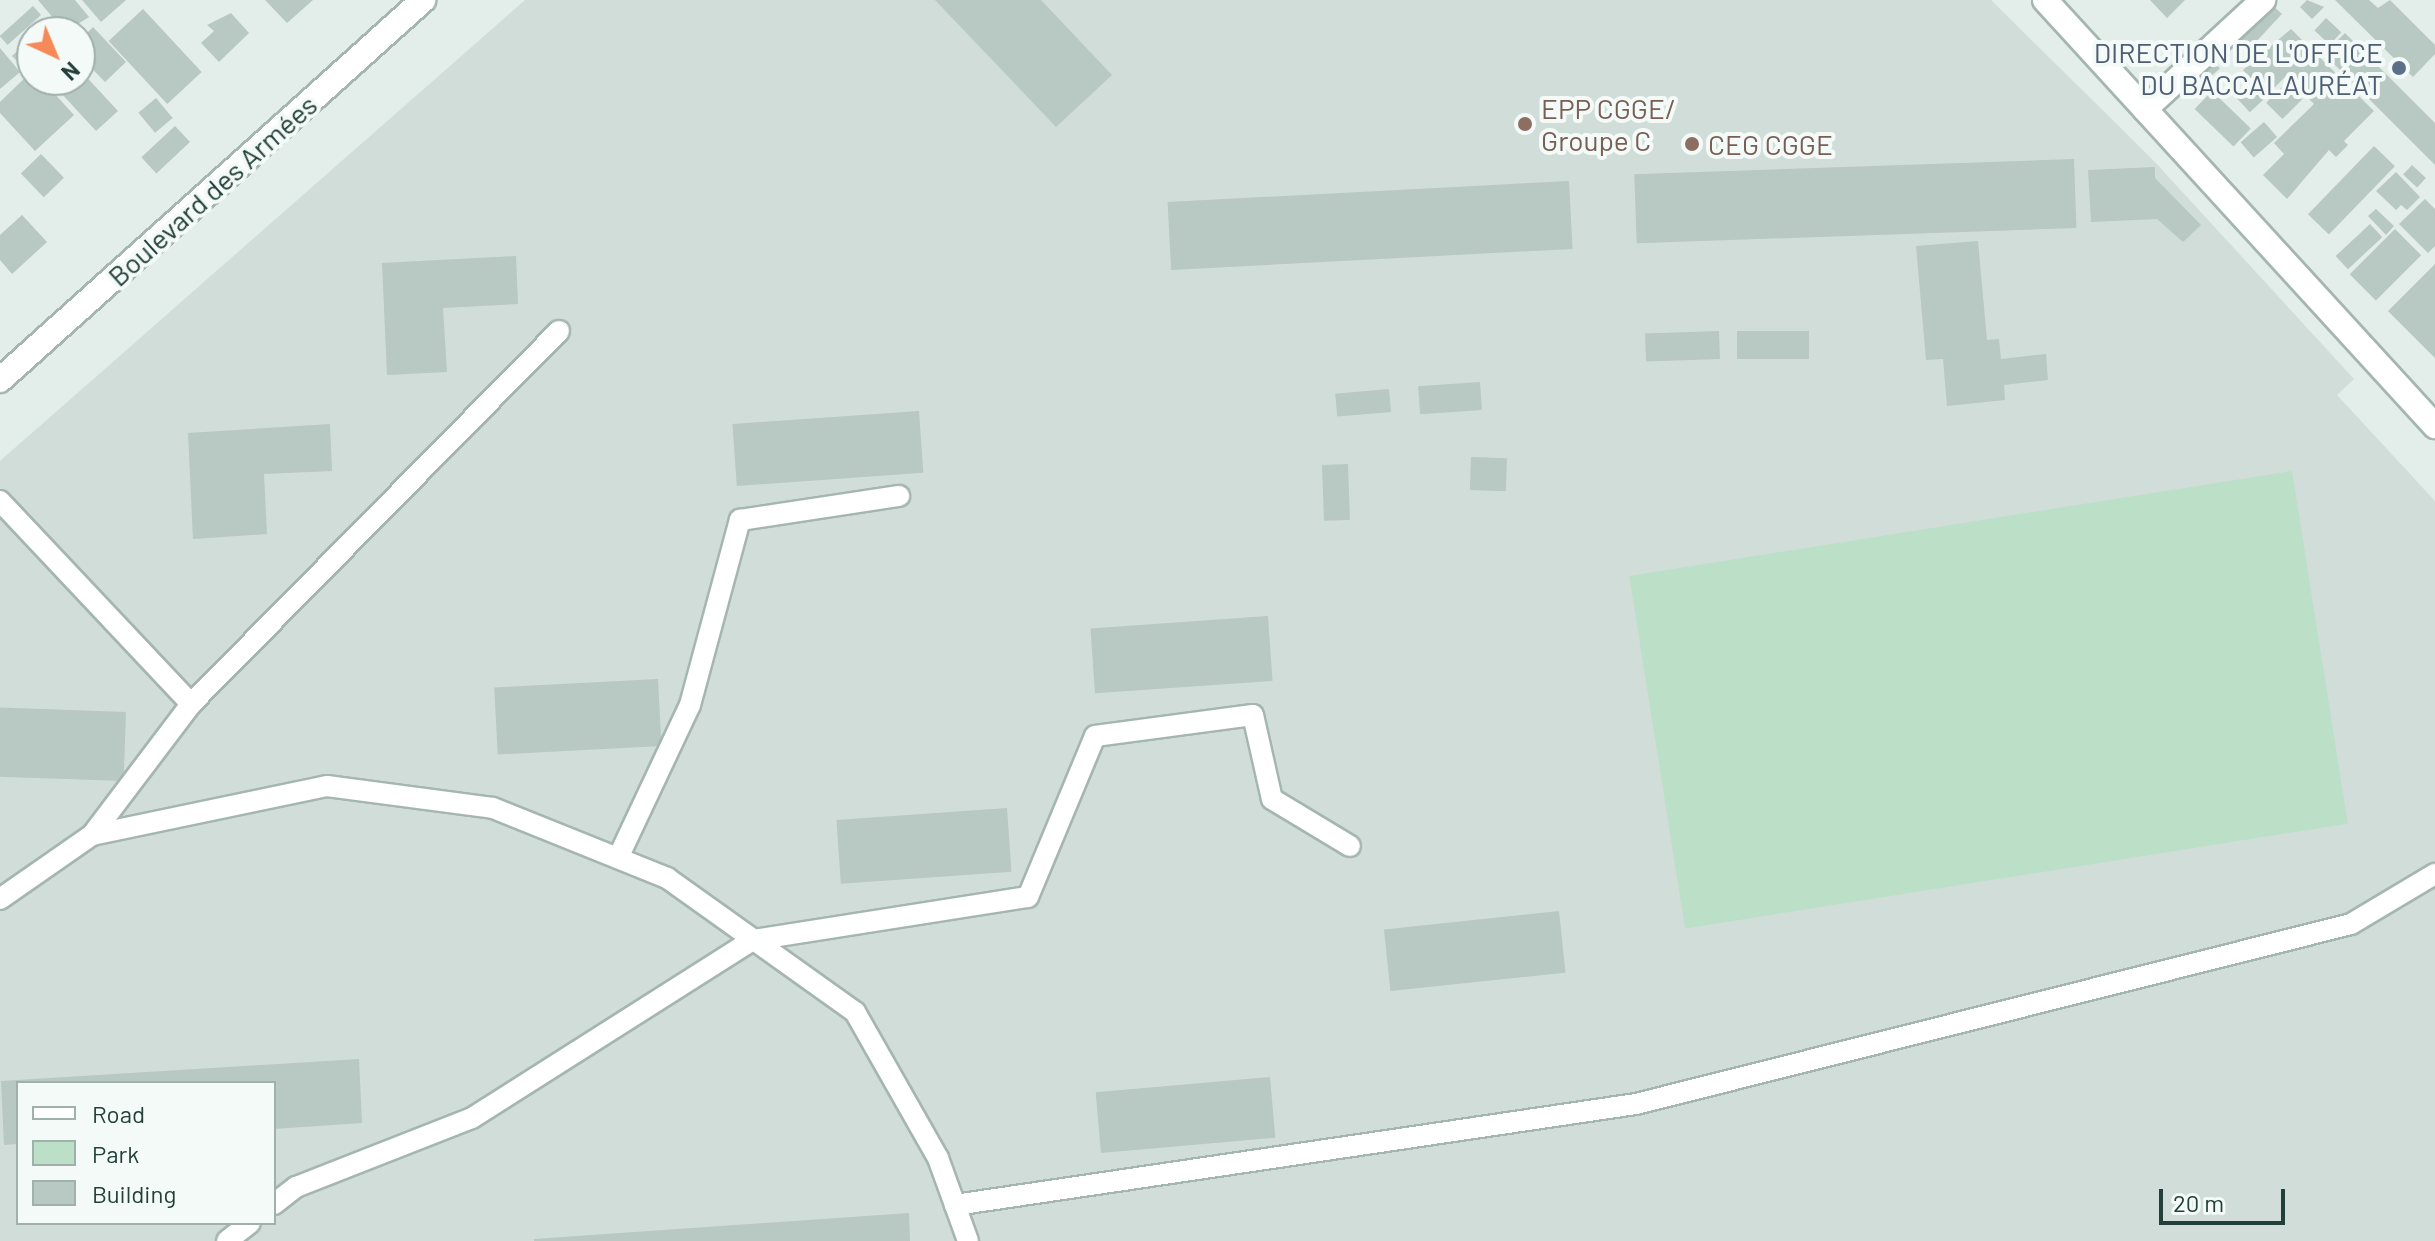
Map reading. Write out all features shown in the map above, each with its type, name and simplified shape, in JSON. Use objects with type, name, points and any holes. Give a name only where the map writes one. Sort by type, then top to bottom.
[{"type":"street","name":"Boulevard des Armées","points":[[0,380],[423,0]]},
{"type":"street","points":[[2045,0],[2435,426]]},
{"type":"street","points":[[2145,109],[2263,0]]},
{"type":"lane","points":[[0,899],[92,835],[191,704],[559,331]]},
{"type":"lane","points":[[618,858],[690,705],[740,520],[899,496]]},
{"type":"lane","points":[[0,501],[191,704]]},
{"type":"lane","points":[[276,1202],[296,1187],[472,1118],[753,940],[1028,897],[1095,736],[1253,715],[1272,799],[1350,846]]},
{"type":"lane","points":[[92,835],[327,786],[493,808],[667,878],[855,1012],[938,1158],[968,1241]]},
{"type":"lane","points":[[955,1205],[1636,1104],[2351,924],[2435,874]]},
{"type":"lane","points":[[227,1241],[247,1225]]},
{"type":"shaded area","points":[[525,0],[1991,0],[2154,161],[2354,379],[2337,395],[2435,501],[2435,1241],[0,1241],[0,461]]},
{"type":"green space","points":[[2292,471],[2348,824],[1685,929],[1629,576]]},
{"type":"building","points":[[38,0],[75,0],[88,16],[52,16]]},
{"type":"building","points":[[82,0],[126,0],[101,22]]},
{"type":"building","points":[[265,0],[313,0],[287,23]]},
{"type":"building","points":[[935,0],[1041,0],[1112,75],[1056,127]]},
{"type":"building","points":[[2150,0],[2185,0],[2167,18]]},
{"type":"building","points":[[2307,0],[2324,7],[2312,19],[2300,7]]},
{"type":"building","points":[[2335,0],[2369,0],[2378,8],[2390,0],[2435,45],[2435,54],[2413,77]]},
{"type":"building","points":[[2268,1],[2282,14],[2246,52],[2233,39]]},
{"type":"building","points":[[33,6],[40,16],[22,16]]},
{"type":"building","points":[[143,9],[202,72],[167,104],[109,41]]},
{"type":"building","points":[[231,13],[249,33],[219,62],[201,43],[214,31],[207,25]]},
{"type":"building","points":[[2326,18],[2341,32],[2330,45],[2314,30]]},
{"type":"building","points":[[16,21],[16,37],[8,45],[0,36]]},
{"type":"building","points":[[2291,29],[2374,111],[2344,141],[2348,145],[2336,157],[2329,150],[2287,199],[2263,175],[2284,154],[2274,143],[2314,104],[2286,76],[2267,95],[2243,70]]},
{"type":"building","points":[[96,30],[126,62],[105,82],[96,73]]},
{"type":"building","points":[[2345,33],[2435,123],[2435,165],[2324,54]]},
{"type":"building","points":[[0,48],[16,67],[16,75],[0,89]]},
{"type":"building","points":[[2208,55],[2220,69],[2194,91],[2182,77]]},
{"type":"building","points":[[2286,83],[2302,99],[2282,119],[2266,103]]},
{"type":"building","points":[[16,86],[16,96],[57,96],[74,115],[35,151],[0,113],[0,102]]},
{"type":"building","points":[[2250,86],[2263,100],[2250,112],[2237,98]]},
{"type":"building","points":[[96,87],[118,111],[96,131],[64,96],[96,96]]},
{"type":"building","points":[[2212,91],[2251,129],[2233,146],[2195,109]]},
{"type":"building","points":[[156,98],[173,118],[155,133],[138,113]]},
{"type":"building","points":[[2264,122],[2277,137],[2254,157],[2241,142]]},
{"type":"building","points":[[175,126],[190,142],[156,173],[141,157]]},
{"type":"building","points":[[2374,146],[2395,166],[2329,234],[2308,214]]},
{"type":"building","points":[[41,154],[64,178],[44,197],[21,173]]},
{"type":"building","points":[[2074,159],[2076,228],[1637,243],[1634,174]]},
{"type":"building","points":[[2412,165],[2426,178],[2417,187],[2403,175]]},
{"type":"building","points":[[2155,167],[2155,178],[2201,225],[2183,242],[2157,219],[2091,222],[2088,170]]},
{"type":"building","points":[[2396,172],[2420,197],[2407,210],[2401,205],[2396,210],[2376,191]]},
{"type":"building","points":[[1569,181],[1573,249],[1171,270],[1168,202]]},
{"type":"building","points":[[2425,199],[2435,209],[2435,246],[2428,253],[2399,224]]},
{"type":"building","points":[[2376,209],[2394,226],[2386,235],[2368,216]]},
{"type":"building","points":[[22,215],[47,242],[12,274],[0,260],[0,235]]},
{"type":"building","points":[[2370,224],[2382,237],[2348,269],[2336,256]]},
{"type":"building","points":[[2395,229],[2421,255],[2376,300],[2350,274]]},
{"type":"building","points":[[1978,241],[1987,340],[1999,339],[2001,359],[2046,354],[2048,380],[2004,385],[2005,400],[1947,406],[1943,359],[1926,360],[1916,246]]},
{"type":"building","points":[[516,256],[518,304],[443,308],[447,372],[387,375],[382,263]]},
{"type":"building","points":[[2435,264],[2435,358],[2388,311]]},
{"type":"building","points":[[1719,331],[1720,359],[1646,362],[1645,334]]},
{"type":"building","points":[[1737,331],[1809,331],[1809,359],[1737,359]]},
{"type":"building","points":[[1480,382],[1482,410],[1420,414],[1418,386]]},
{"type":"building","points":[[1389,389],[1391,412],[1337,417],[1335,394]]},
{"type":"building","points":[[919,411],[923,473],[737,486],[732,424]]},
{"type":"building","points":[[330,424],[332,471],[264,474],[267,534],[193,539],[188,433]]},
{"type":"building","points":[[1471,457],[1507,458],[1506,491],[1470,490]]},
{"type":"building","points":[[1348,464],[1350,520],[1324,521],[1322,465]]},
{"type":"building","points":[[1268,616],[1273,681],[1095,693],[1090,628]]},
{"type":"building","points":[[658,679],[662,746],[498,754],[494,688]]},
{"type":"building","points":[[0,708],[126,712],[124,781],[0,777]]},
{"type":"building","points":[[1007,808],[1011,872],[841,884],[836,820]]},
{"type":"building","points":[[1559,911],[1565,973],[1390,991],[1384,929]]},
{"type":"building","points":[[359,1059],[362,1123],[276,1129],[276,1081],[16,1081],[16,1144],[4,1145],[1,1081]]},
{"type":"building","points":[[1270,1077],[1275,1138],[1101,1153],[1096,1092]]},
{"type":"building","points":[[909,1213],[910,1241],[534,1241],[534,1239]]},
{"type":"place","name":"DIRECTION DE L'OFFICE DU BACCALAURÉAT","points":[[2399,68]]},
{"type":"place","name":"EPP CGGE/ Groupe C","points":[[1525,124]]},
{"type":"place","name":"CEG CGGE","points":[[1692,144]]}]
